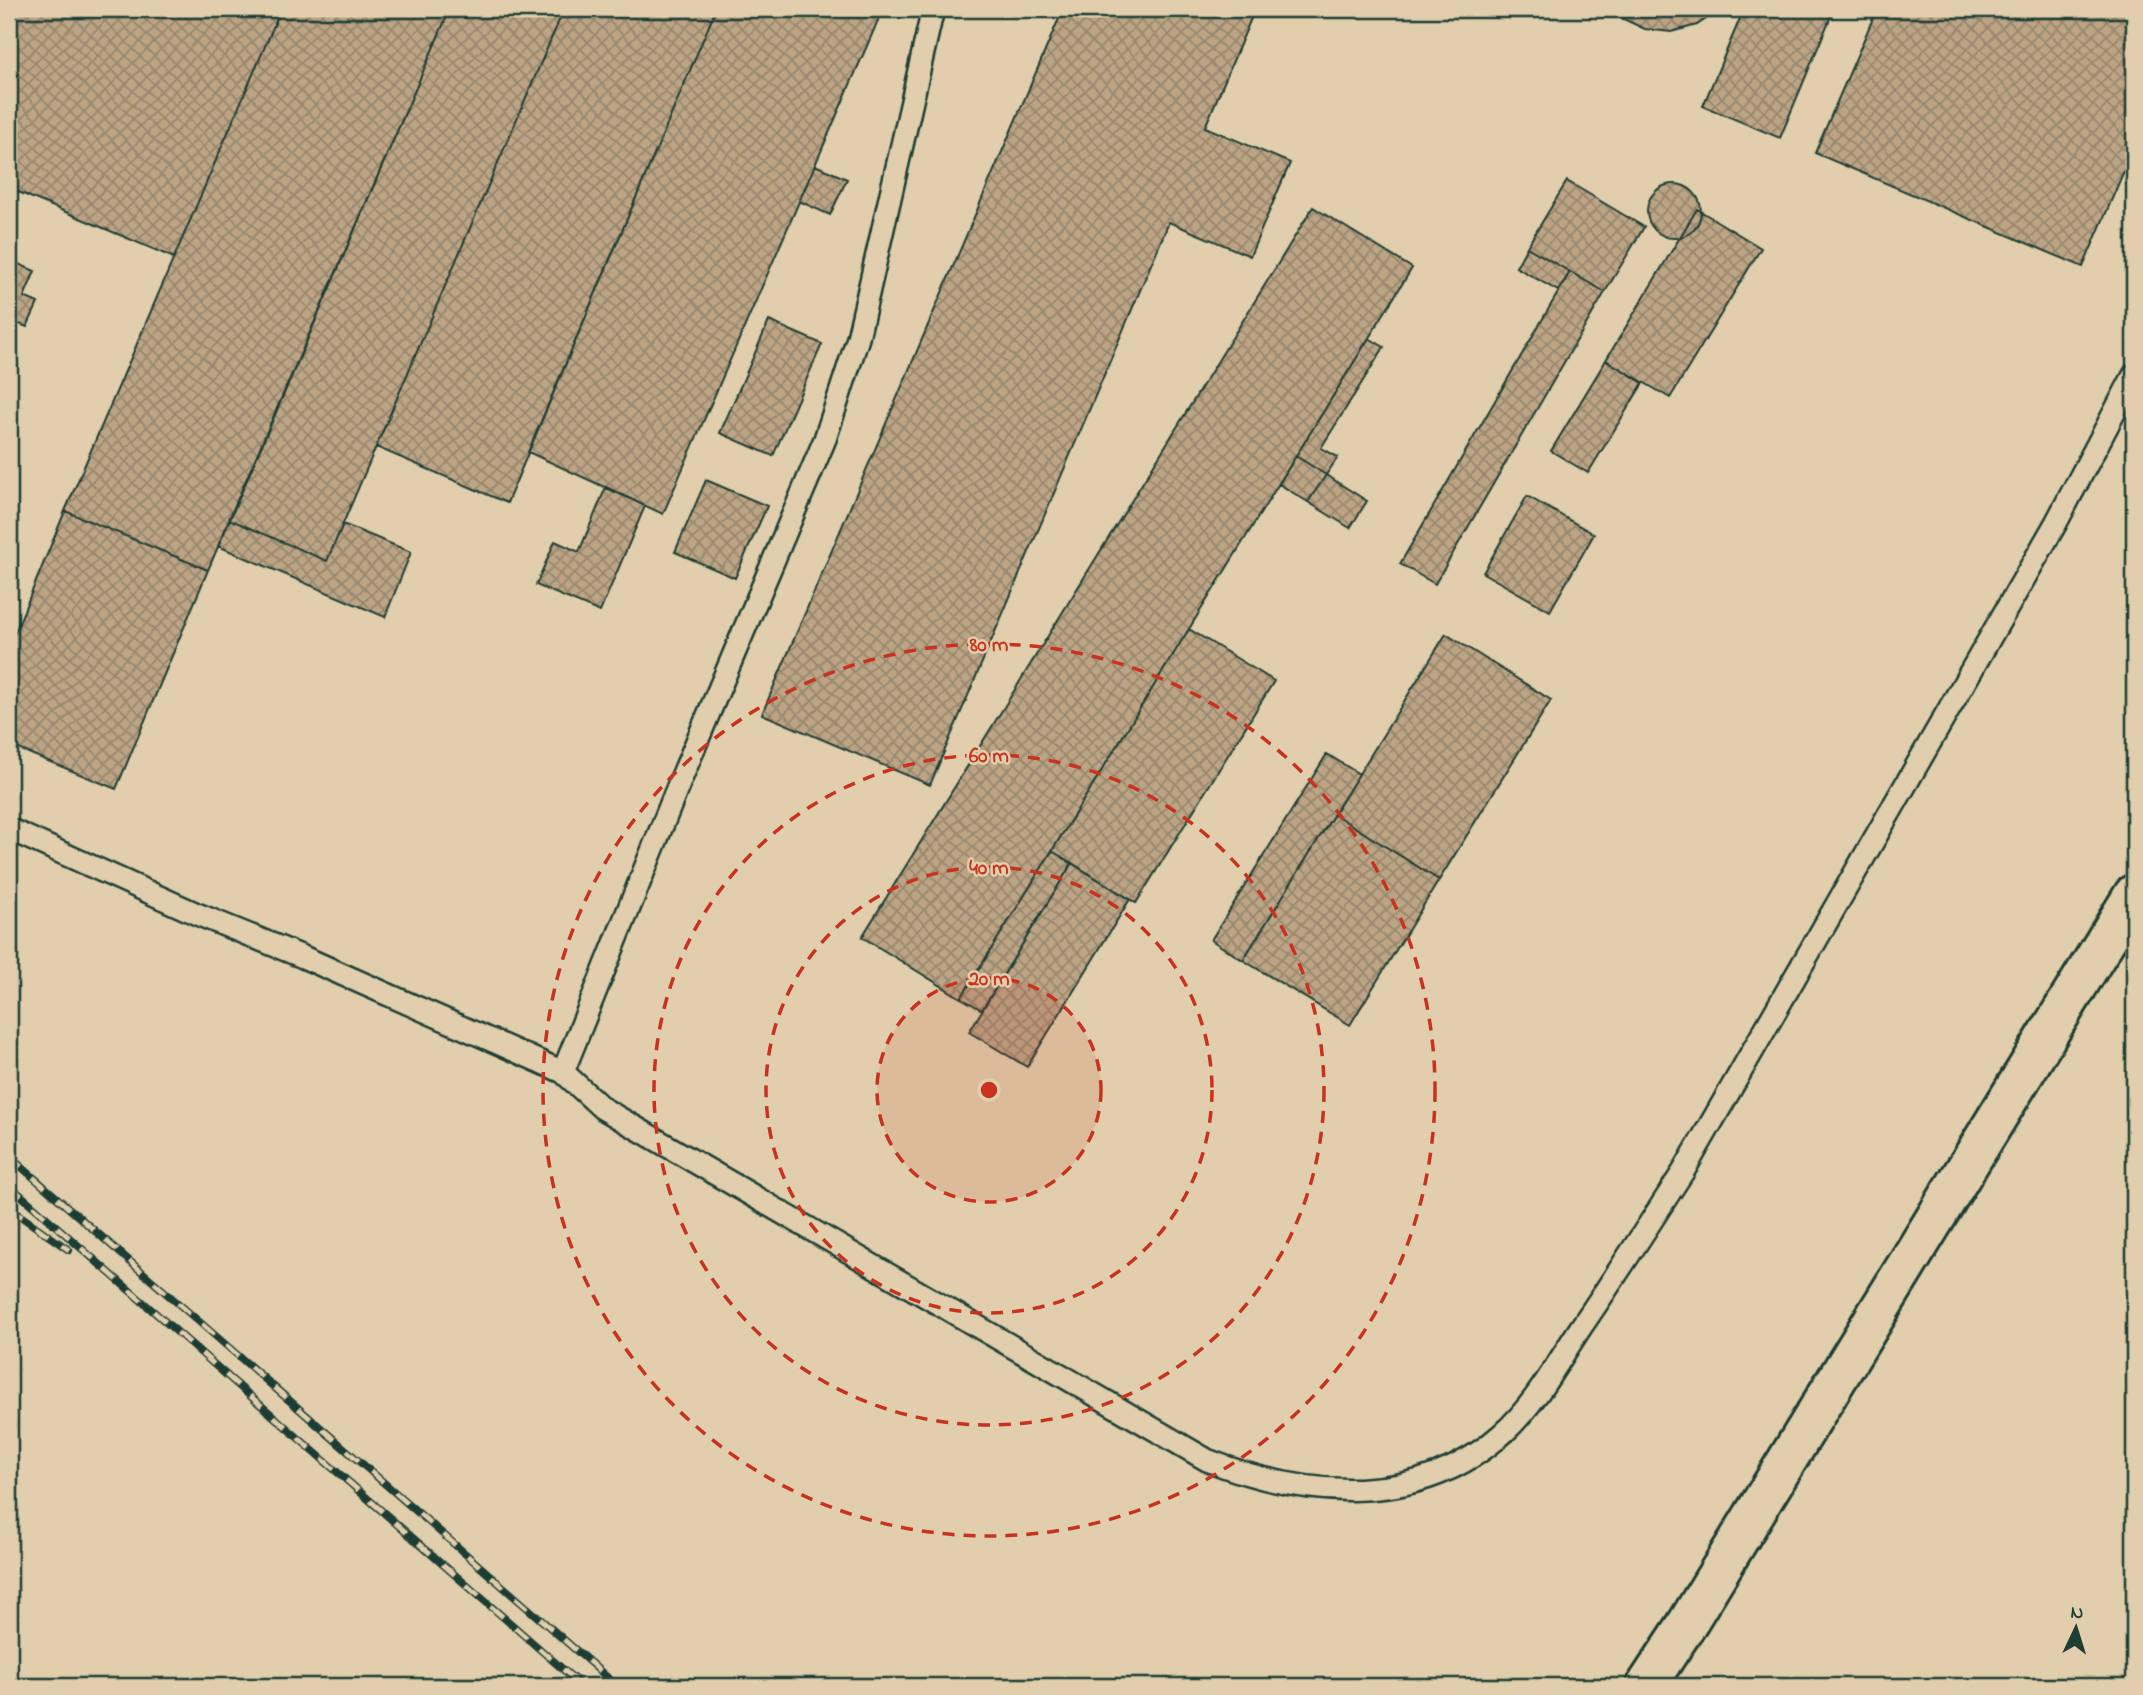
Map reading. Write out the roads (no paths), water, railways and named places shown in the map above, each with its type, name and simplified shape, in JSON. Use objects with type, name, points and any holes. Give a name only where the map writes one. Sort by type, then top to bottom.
[{"type":"street","points":[[1646,1686],[1685,1627],[2134,894]]},
{"type":"lane","points":[[563,1072],[676,791],[825,439],[858,338],[933,9]]},
{"type":"lane","points":[[9,829],[197,914],[303,957],[563,1072],[602,1108],[1207,1460],[1242,1474],[1283,1483],[1332,1489],[1391,1488],[1427,1478],[1467,1459],[1502,1434],[1534,1398],[1637,1244],[1683,1172],[2056,523],[2134,375]]},
{"type":"railway","points":[[9,1156],[617,1686]]},
{"type":"railway","points":[[9,1185],[582,1686]]},
{"type":"railway","points":[[9,1208],[69,1250]]}]
